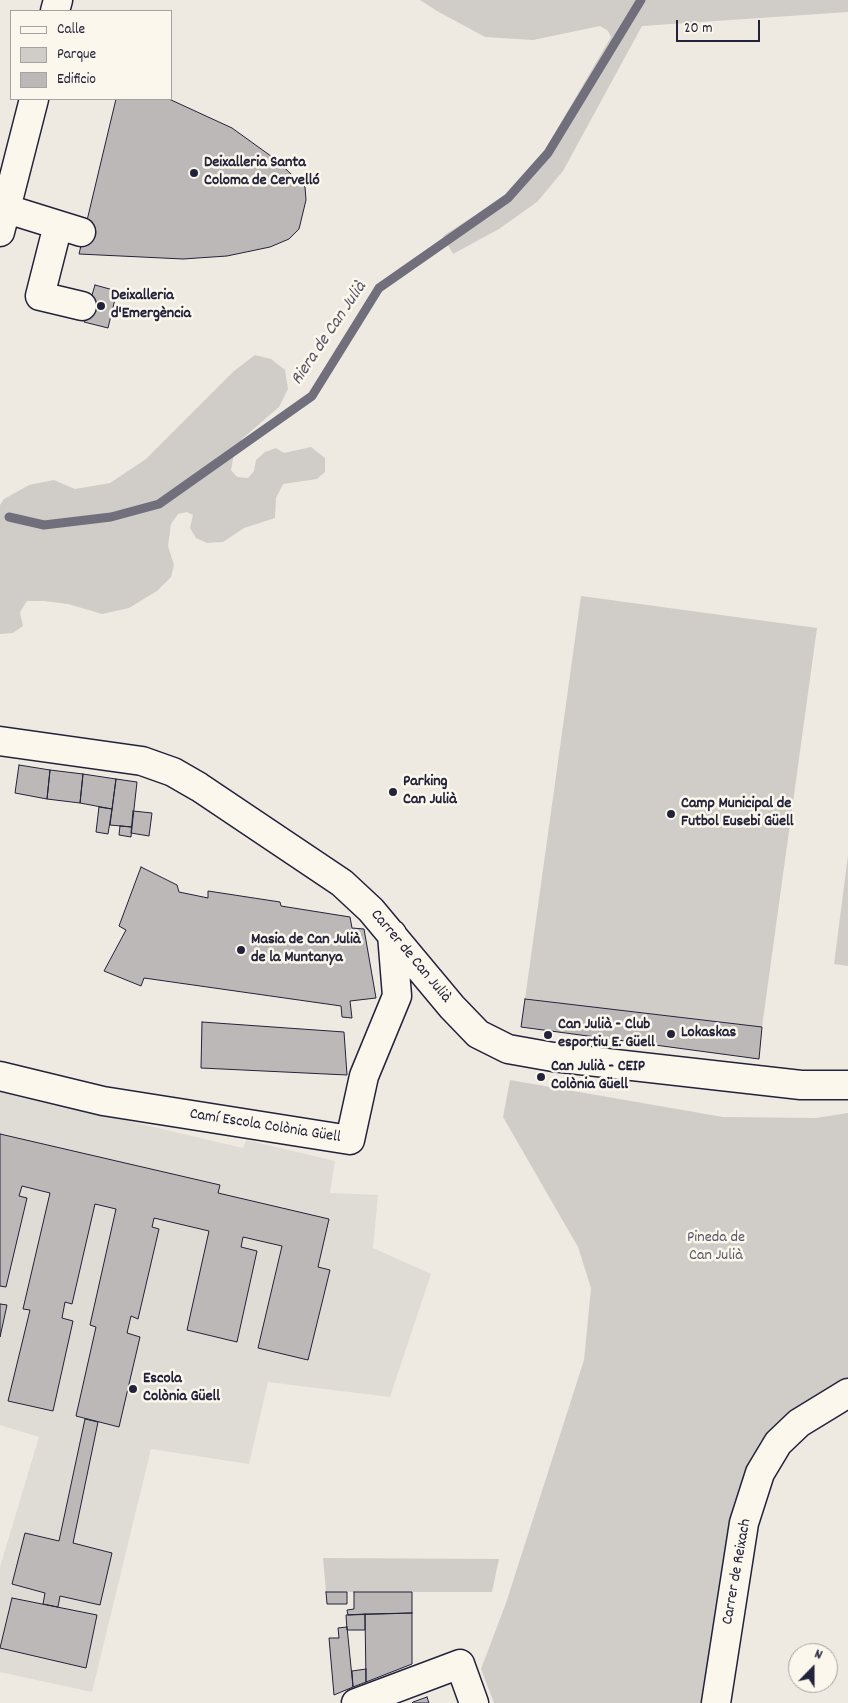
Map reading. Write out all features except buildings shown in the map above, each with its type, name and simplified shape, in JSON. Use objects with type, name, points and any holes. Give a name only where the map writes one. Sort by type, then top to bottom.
[{"type":"street","points":[[34,100],[4,221],[69,228],[40,296],[82,306]]},
{"type":"street","name":"Carrer de Can Julià","points":[[0,741],[142,762],[173,772],[199,787],[342,883],[371,910],[452,1007],[478,1034],[508,1050],[800,1085],[848,1085]]},
{"type":"street","name":"Camí Escola Colònia Güell","points":[[0,1076],[103,1101],[350,1140],[364,1076],[397,996],[392,934]]},
{"type":"street","name":"Carrer de Reixach","points":[[716,1703],[744,1523],[760,1473],[778,1443],[798,1423],[848,1393]]},
{"type":"street","points":[[356,1703],[460,1664],[474,1703]]},
{"type":"shaded area","name":"Escola Colònia Güell","points":[[0,1091],[243,1148],[246,1140],[335,1161],[330,1193],[378,1195],[373,1248],[431,1274],[390,1397],[268,1382],[249,1464],[151,1449],[92,1692],[0,1672],[0,1567],[39,1437],[0,1425]]},
{"type":"green space","points":[[420,0],[848,0],[848,12],[642,26],[563,171],[537,202],[499,229],[453,254],[443,236],[503,197],[539,160],[611,37],[608,31],[600,26],[533,40],[485,37]]},
{"type":"green space","points":[[255,355],[271,359],[285,370],[288,389],[279,407],[242,439],[234,454],[231,470],[237,477],[248,478],[254,471],[256,460],[265,452],[276,448],[284,453],[311,447],[325,458],[325,472],[317,479],[283,484],[276,498],[275,518],[244,528],[223,542],[207,543],[196,538],[190,528],[193,515],[187,512],[178,514],[171,524],[168,546],[174,565],[171,577],[157,591],[129,608],[102,614],[68,604],[27,601],[20,612],[23,626],[13,633],[0,634],[0,505],[4,499],[29,485],[54,480],[75,489],[110,483],[146,459],[234,371]]},
{"type":"green space","name":"Camp Municipal de Futbol Eusebi Güell","points":[[581,596],[817,628],[762,1027],[525,999]]},
{"type":"green space","points":[[848,855],[848,966],[834,964]]},
{"type":"green space","name":"Pineda de Can Julià","points":[[510,1080],[723,1117],[816,1118],[848,1113],[848,1378],[787,1414],[760,1442],[738,1506],[706,1703],[494,1703],[481,1669],[506,1603],[584,1360],[591,1288],[578,1247],[503,1117]]},
{"type":"green space","points":[[323,1558],[499,1559],[492,1592],[326,1592]]},
{"type":"waterway","name":"Riera de Can Julià","points":[[9,517],[44,525],[111,517],[159,504],[312,396],[379,288],[508,198],[548,153],[641,0]]},
{"type":"place","name":"Deixalleria Santa Coloma de Cervelló","points":[[194,173]]},
{"type":"place","name":"Deixalleria d'Emergència","points":[[101,306]]},
{"type":"place","name":"Parking Can Julià","points":[[393,792]]},
{"type":"place","name":"Camp Municipal de Futbol Eusebi Güell","points":[[671,814]]},
{"type":"place","name":"Masia de Can Julià de la Muntanya","points":[[241,950]]},
{"type":"place","name":"Lokaskas","points":[[671,1034]]},
{"type":"place","name":"Can Julià - Club esportiu E. Güell","points":[[548,1035]]},
{"type":"place","name":"Can Julià - CEIP Colònia Güell","points":[[541,1077]]},
{"type":"place","name":"Escola Colònia Güell","points":[[133,1389]]}]
